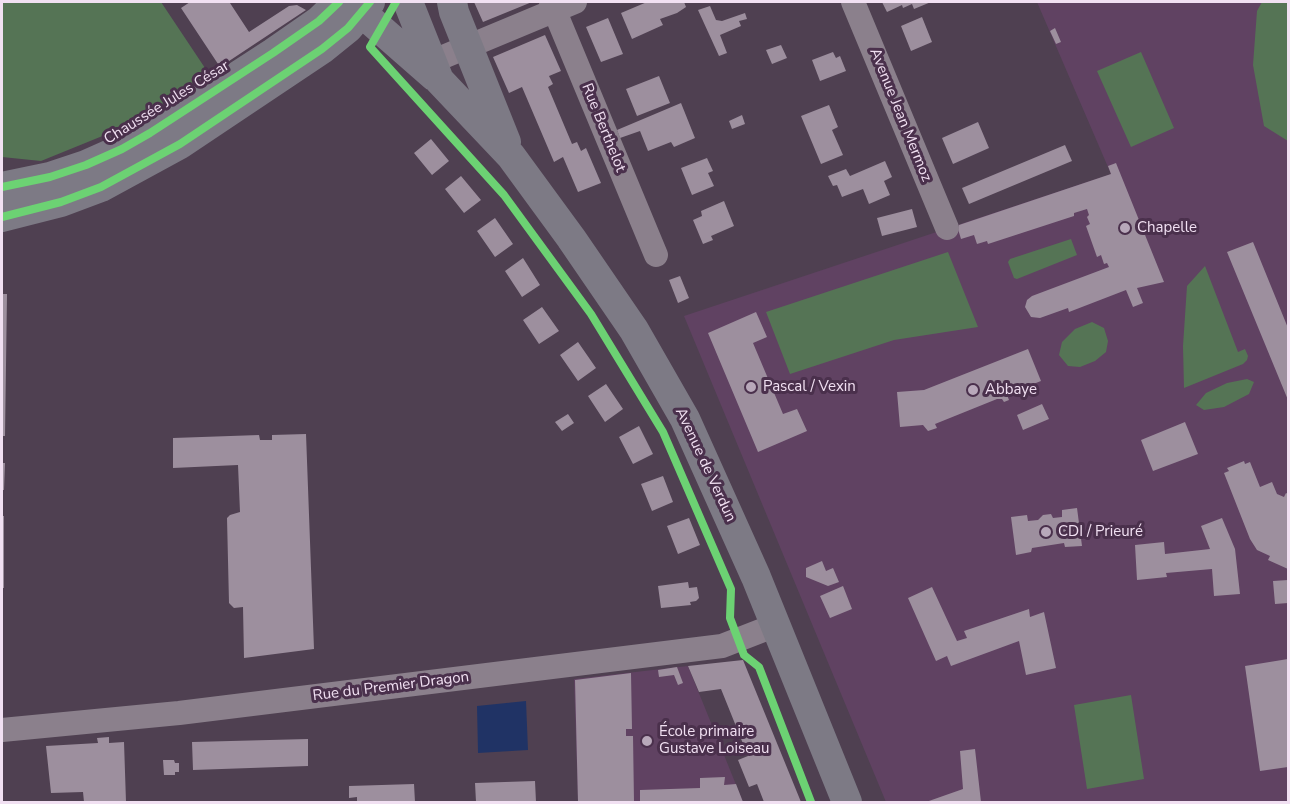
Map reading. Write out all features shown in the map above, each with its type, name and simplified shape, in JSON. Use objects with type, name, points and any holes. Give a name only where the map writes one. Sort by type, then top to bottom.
[{"type":"main road","name":"Avenue de Verdun","points":[[408,2],[435,70],[511,156],[634,330],[685,419],[756,577],[847,802]]},
{"type":"main road","points":[[2,217],[61,202],[112,181],[180,144],[327,45],[348,28],[357,4],[435,70]]},
{"type":"main road","name":"Chaussée Jules César","points":[[2,187],[50,177],[104,158],[150,133],[319,21],[357,4]]},
{"type":"main road","name":"Avenue de Verdun","points":[[451,5],[511,156]]},
{"type":"street","name":"Avenue Jean Mermoz","points":[[853,2],[947,228]]},
{"type":"street","points":[[435,70],[468,46],[561,4]]},
{"type":"street","name":"Rue Berthelot","points":[[561,4],[656,255]]},
{"type":"street","points":[[2,201],[31,195],[82,178],[116,161],[150,133]]},
{"type":"street","name":"Rue du Premier Dragon","points":[[2,730],[179,713],[722,646],[776,625]]},
{"type":"shaded area","points":[[1037,2],[1288,2],[1288,802],[886,802],[684,316],[1111,174]]},
{"type":"shaded area","name":"École primaire Gustave Loiseau","points":[[688,666],[743,802],[578,802],[574,679]]},
{"type":"green space","points":[[2,2],[161,2],[209,74],[127,126],[41,161],[2,157]]},
{"type":"green space","points":[[1262,2],[1288,2],[1288,141],[1264,126],[1253,65],[1257,11]]},
{"type":"green space","points":[[1141,52],[1174,128],[1131,147],[1097,71]]},
{"type":"green space","points":[[1071,239],[1077,255],[1017,279],[1014,278],[1008,262],[1010,259]]},
{"type":"green space","points":[[948,252],[978,327],[894,340],[790,374],[766,312]]},
{"type":"green space","points":[[1205,266],[1238,352],[1245,349],[1248,356],[1243,364],[1184,388],[1183,346],[1187,286]]},
{"type":"green space","points":[[1092,322],[1104,328],[1108,341],[1106,352],[1095,361],[1080,367],[1068,366],[1059,355],[1062,342],[1075,329]]},
{"type":"green space","points":[[1247,379],[1254,382],[1249,394],[1224,407],[1204,410],[1196,405],[1206,393],[1227,383]]},
{"type":"green space","points":[[1131,695],[1144,779],[1087,789],[1074,705]]},
{"type":"water","points":[[526,701],[528,750],[478,753],[477,706]]},
{"type":"building","points":[[190,2],[232,2],[230,3],[249,32],[289,6],[297,5],[306,10],[220,67],[181,8]]},
{"type":"building","points":[[474,2],[532,2],[483,22]]},
{"type":"building","points":[[647,2],[684,2],[686,7],[660,19],[663,25],[632,39],[621,13]]},
{"type":"building","points":[[882,2],[931,2],[914,9],[912,4],[903,8],[902,5],[887,12]]},
{"type":"building","points":[[710,6],[716,20],[722,21],[745,13],[747,19],[739,21],[741,26],[720,35],[727,53],[719,56],[698,10]]},
{"type":"building","points":[[922,17],[932,42],[911,51],[901,26]]},
{"type":"building","points":[[608,18],[623,54],[601,62],[586,27]]},
{"type":"building","points":[[1055,28],[1061,42],[1056,44],[1050,31]]},
{"type":"building","points":[[545,35],[561,71],[549,76],[553,84],[548,87],[572,144],[577,142],[581,151],[586,148],[601,183],[578,192],[563,157],[554,162],[522,87],[509,93],[493,57]]},
{"type":"building","points":[[781,45],[787,58],[772,64],[766,50]]},
{"type":"building","points":[[833,52],[836,58],[840,56],[846,71],[820,81],[812,60]]},
{"type":"building","points":[[659,76],[670,103],[637,116],[626,89]]},
{"type":"building","points":[[681,103],[695,138],[674,147],[671,142],[648,151],[640,131],[620,138],[617,130]]},
{"type":"building","points":[[829,105],[838,127],[832,130],[843,155],[821,164],[801,116]]},
{"type":"building","points":[[742,115],[745,124],[732,129],[729,121]]},
{"type":"building","points":[[978,122],[989,148],[953,164],[942,138]]},
{"type":"building","points":[[431,139],[449,161],[432,175],[414,153]]},
{"type":"building","points":[[1065,145],[1072,161],[969,204],[962,188]]},
{"type":"building","points":[[707,158],[713,171],[708,173],[714,186],[692,195],[681,168]]},
{"type":"building","points":[[885,161],[892,177],[884,181],[890,195],[869,204],[863,189],[842,197],[837,185],[833,186],[828,176],[846,169],[850,176]]},
{"type":"building","points":[[1116,163],[1164,282],[1137,288],[1143,303],[1133,307],[1126,290],[1069,312],[1068,308],[1040,318],[1031,317],[1025,307],[1027,300],[1032,296],[1109,267],[1107,263],[1104,264],[1101,255],[1097,257],[1086,226],[1090,224],[1087,209],[1074,213],[1074,216],[988,244],[987,241],[977,244],[974,235],[961,239],[959,225],[1111,174],[1108,166]]},
{"type":"building","points":[[461,176],[481,200],[464,213],[445,189]]},
{"type":"building","points":[[724,201],[734,226],[711,236],[713,240],[703,244],[693,220],[702,216],[701,211]]},
{"type":"building","points":[[912,209],[917,227],[882,236],[877,218]]},
{"type":"building","points":[[495,218],[513,244],[495,257],[477,231]]},
{"type":"building","points":[[1253,242],[1288,328],[1288,400],[1227,252]]},
{"type":"building","points":[[523,258],[540,285],[522,297],[505,271]]},
{"type":"building","points":[[680,276],[689,298],[678,303],[669,280]]},
{"type":"building","points":[[2,294],[7,294],[5,436],[2,436]]},
{"type":"building","points":[[542,307],[559,331],[539,344],[523,320]]},
{"type":"building","name":"Pascal / Vexin","points":[[756,312],[767,337],[753,343],[783,414],[797,409],[807,431],[758,452],[708,333]]},
{"type":"building","points":[[578,342],[596,368],[578,381],[560,355]]},
{"type":"building","name":"Abbaye","points":[[1028,349],[1041,381],[1023,388],[1022,394],[1018,396],[1016,392],[1007,395],[1009,400],[1004,402],[1002,399],[997,399],[935,424],[937,428],[928,431],[923,425],[900,427],[897,392],[924,390]]},
{"type":"building","points":[[606,384],[623,409],[605,422],[588,396]]},
{"type":"building","points":[[1042,404],[1049,419],[1023,430],[1017,415]]},
{"type":"building","points":[[568,414],[574,423],[562,431],[555,422]]},
{"type":"building","points":[[1185,422],[1198,454],[1153,471],[1141,440]]},
{"type":"building","points":[[639,426],[653,454],[633,464],[619,437]]},
{"type":"building","points":[[306,434],[314,649],[244,658],[243,607],[234,608],[229,603],[227,518],[240,512],[238,465],[173,468],[173,438],[259,435],[260,440],[272,440],[272,435]]},
{"type":"building","points":[[1244,461],[1245,464],[1250,462],[1260,487],[1272,482],[1277,494],[1284,497],[1286,493],[1288,494],[1288,569],[1268,560],[1270,556],[1257,550],[1250,539],[1224,473],[1229,471],[1227,468]]},
{"type":"building","points":[[2,463],[5,463],[4,490],[2,490]]},
{"type":"building","points":[[663,476],[673,502],[652,511],[641,484]]},
{"type":"building","name":"CDI / Prieuré","points":[[1077,508],[1082,546],[1065,547],[1064,543],[1032,548],[1031,552],[1016,555],[1011,517],[1027,515],[1028,521],[1038,520],[1043,515],[1051,514],[1053,518],[1062,517],[1062,510]]},
{"type":"building","points":[[2,516],[4,516],[4,588],[2,588]]},
{"type":"building","points":[[689,518],[700,545],[678,554],[667,526]]},
{"type":"building","points":[[1222,518],[1235,549],[1240,594],[1214,596],[1212,569],[1166,573],[1167,577],[1137,580],[1135,545],[1164,542],[1165,554],[1210,549],[1201,526]]},
{"type":"building","points":[[822,561],[826,571],[833,568],[839,582],[828,586],[806,577],[806,568]]},
{"type":"building","points":[[1288,580],[1288,603],[1275,604],[1273,581]]},
{"type":"building","points":[[688,582],[689,588],[697,587],[699,598],[696,601],[690,602],[691,605],[661,608],[658,586]]},
{"type":"building","points":[[843,586],[852,609],[830,618],[820,596]]},
{"type":"building","points":[[932,587],[957,641],[967,638],[964,631],[1029,609],[1030,617],[1044,612],[1056,668],[1026,675],[1019,641],[951,666],[947,656],[936,661],[908,598]]},
{"type":"building","points":[[1288,659],[1288,767],[1260,771],[1245,666]]},
{"type":"building","points":[[743,660],[801,802],[764,802],[757,784],[749,787],[738,760],[748,756],[721,689],[699,692],[688,666]]},
{"type":"building","points":[[677,667],[683,683],[678,685],[674,675],[659,677],[658,670]]},
{"type":"building","points":[[631,673],[632,729],[626,729],[626,736],[633,736],[634,802],[578,802],[575,680]]},
{"type":"building","points":[[109,737],[109,743],[124,742],[126,802],[84,802],[83,792],[51,793],[46,746],[98,743],[97,738]]},
{"type":"building","points":[[308,739],[308,766],[193,770],[192,742]]},
{"type":"building","points":[[975,749],[981,802],[926,802],[963,789],[960,751]]},
{"type":"building","points":[[163,760],[174,760],[175,763],[179,763],[179,772],[175,772],[175,775],[164,775]]},
{"type":"building","points":[[725,777],[724,785],[736,784],[743,802],[640,802],[640,790],[700,788],[700,778]]},
{"type":"building","points":[[535,781],[536,802],[476,802],[475,783]]},
{"type":"building","points":[[414,784],[415,802],[357,802],[357,797],[349,798],[349,786]]},
{"type":"cycle path","points":[[2,187],[50,177],[86,165],[122,149],[273,53],[319,21],[339,2]]},
{"type":"cycle path","points":[[2,217],[61,202],[101,187],[180,144],[322,49],[348,28],[370,2]]},
{"type":"cycle path","points":[[396,2],[370,47],[504,195],[591,314],[663,432],[731,589],[730,618],[744,655],[759,667],[811,802]]},
{"type":"place","name":"Chapelle","points":[[1125,228]]},
{"type":"place","name":"Pascal / Vexin","points":[[751,387]]},
{"type":"place","name":"Abbaye","points":[[973,390]]},
{"type":"place","name":"CDI / Prieuré","points":[[1046,532]]},
{"type":"place","name":"École primaire Gustave Loiseau","points":[[647,741]]}]
